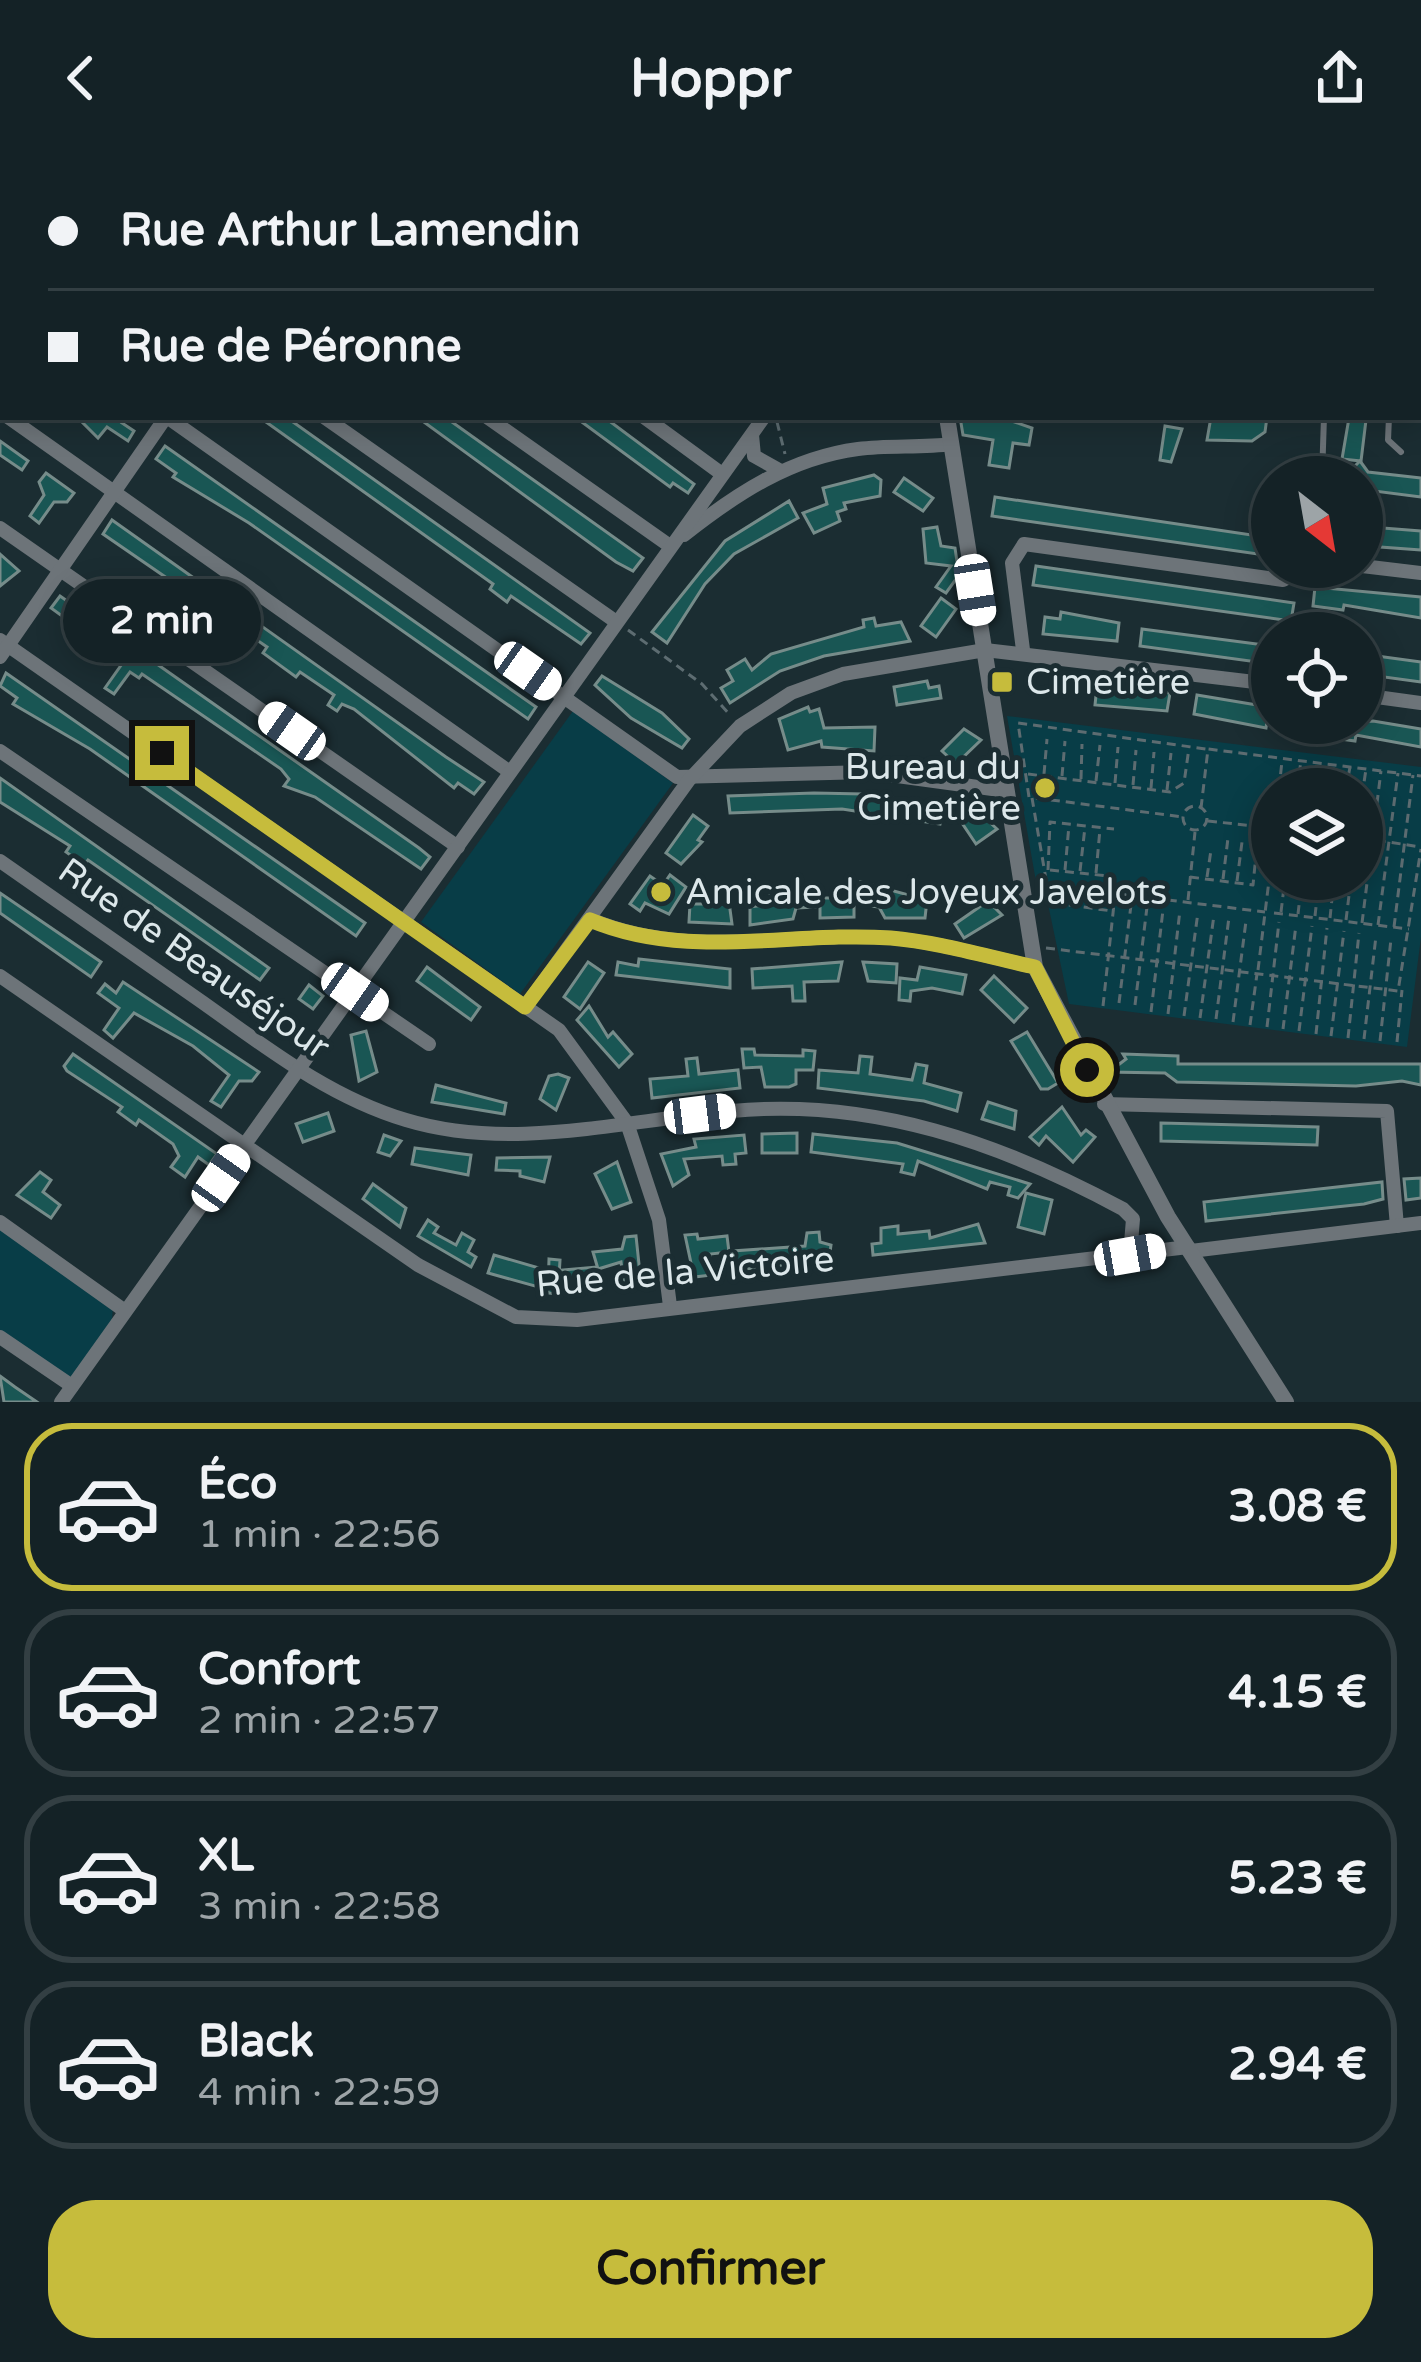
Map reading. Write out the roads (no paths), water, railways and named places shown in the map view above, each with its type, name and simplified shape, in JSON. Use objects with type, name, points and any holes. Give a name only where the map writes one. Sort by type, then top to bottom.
[{"type":"street","points":[[12,420],[511,772]]},
{"type":"street","points":[[164,420],[3,648],[560,1030],[627,1124],[659,1220],[670,1306]]},
{"type":"street","points":[[170,420],[688,780],[829,771],[1008,794]]},
{"type":"street","points":[[328,420],[615,622]]},
{"type":"street","points":[[491,420],[670,546]]},
{"type":"street","points":[[648,420],[722,474]]},
{"type":"street","points":[[948,420],[1035,967],[1104,1104],[1286,1402]]},
{"type":"street","points":[[759,424],[754,457],[784,469]]},
{"type":"street","points":[[61,1402],[759,424]]},
{"type":"street","points":[[670,546],[728,500],[784,469],[856,449],[952,444]]},
{"type":"street","points":[[0,528],[458,847]]},
{"type":"street","points":[[1023,650],[1012,563],[1024,544],[1251,576]]},
{"type":"street","points":[[1383,568],[1421,573]]},
{"type":"street","points":[[525,1007],[688,780],[740,726],[820,681],[985,650],[1023,650],[1251,681]]},
{"type":"street","points":[[1383,698],[1421,703]]},
{"type":"street","points":[[0,752],[429,1044]]},
{"type":"street","name":"Rue de Beauséjour","points":[[0,861],[298,1070],[406,1120],[474,1133],[627,1124],[737,1110],[850,1111],[961,1135],[1034,1161],[1123,1209],[1133,1219],[1130,1255]]},
{"type":"street","points":[[590,920],[630,936],[722,944],[891,938],[1035,967]]},
{"type":"street","name":"Rue de la Victoire","points":[[0,976],[418,1264],[516,1317],[577,1320],[1421,1223]]},
{"type":"street","points":[[1104,1104],[1387,1111],[1397,1226]]},
{"type":"street","points":[[0,1222],[125,1311]]},
{"type":"street","points":[[0,1336],[72,1386]]},
{"type":"lane","points":[[1323,456],[1324,420]]},
{"type":"lane","points":[[1389,420],[1388,440],[1401,452]]},
{"type":"place","name":"Cimetière","points":[[1002,682]]},
{"type":"place","name":"Bureau du Cimetière","points":[[1045,788]]},
{"type":"place","name":"Amicale des Joyeux Javelots","points":[[661,892]]}]
